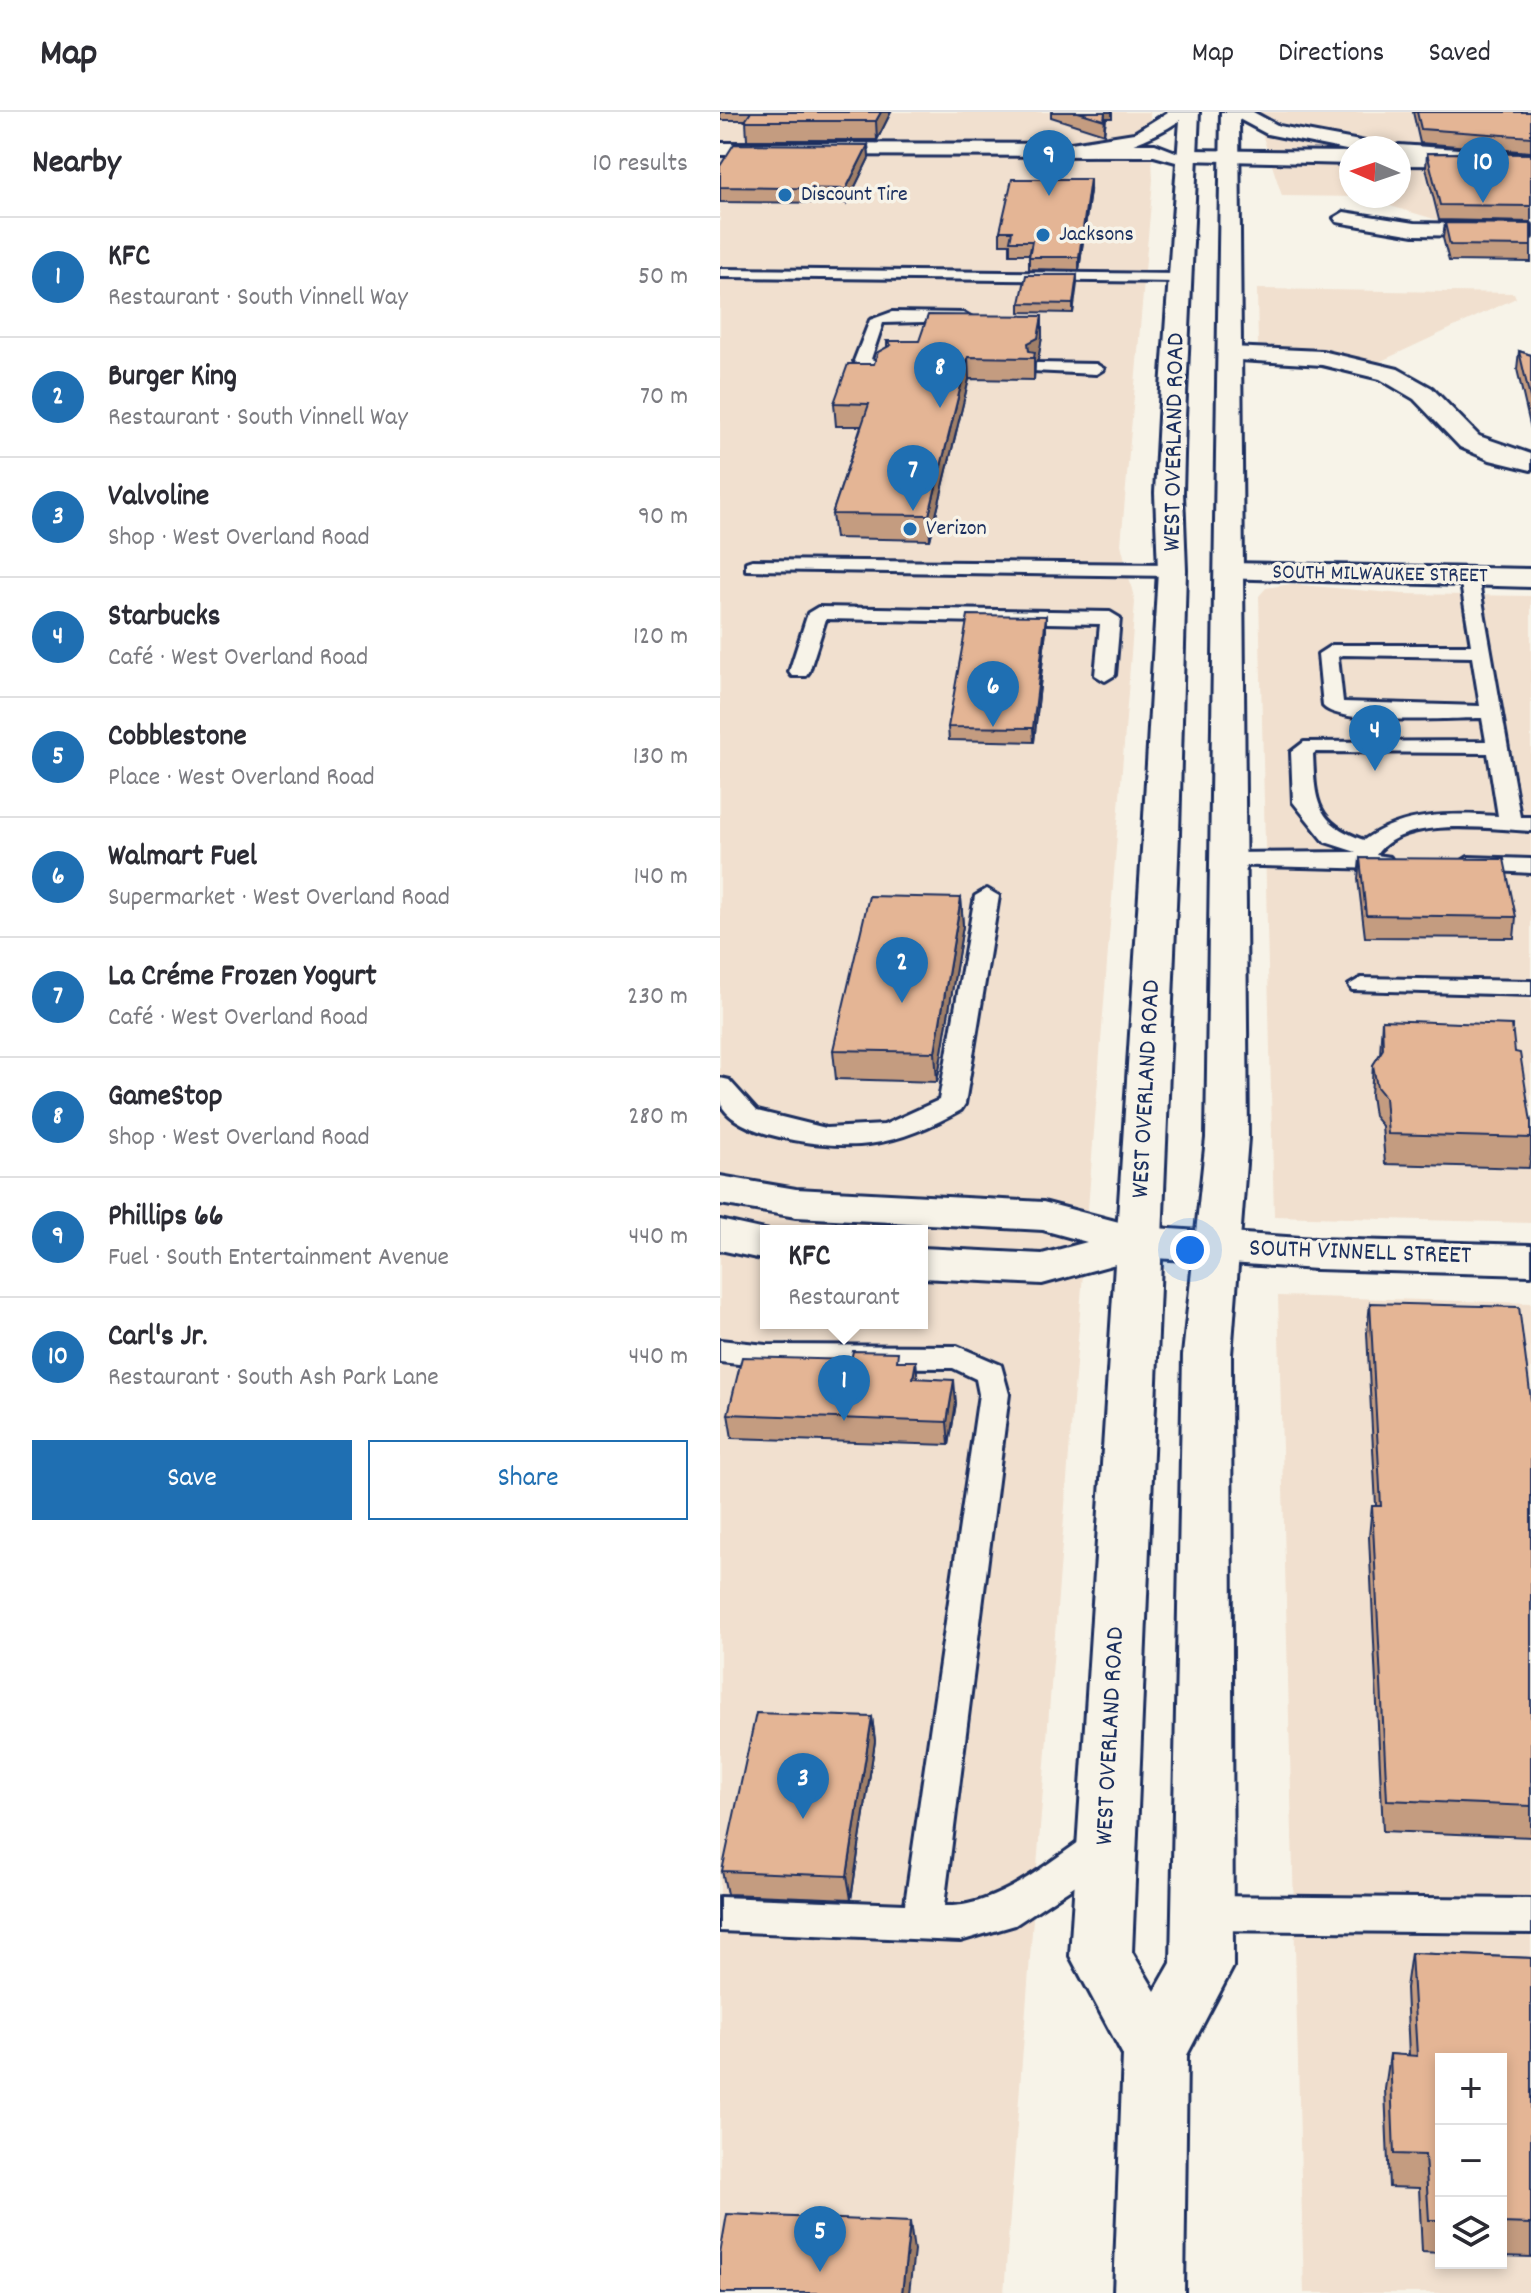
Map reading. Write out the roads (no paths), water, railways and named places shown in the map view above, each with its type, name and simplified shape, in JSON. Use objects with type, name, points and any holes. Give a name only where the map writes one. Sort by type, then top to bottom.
[{"type":"main road","points":[[1071,149],[1142,138],[1153,134],[1179,112]]},
{"type":"main road","name":"WEST OVERLAND ROAD","points":[[1149,2293],[1155,2051],[1202,1967],[1207,1355],[1227,1138],[1228,719],[1200,565],[1169,493],[1180,278],[1201,140],[1190,112]]},
{"type":"main road","name":"WEST OVERLAND ROAD","points":[[1155,2051],[1101,1956],[1105,1845],[1141,1242],[1200,565],[1231,476],[1218,349],[1232,157],[1230,112]]},
{"type":"main road","points":[[1239,112],[1286,133],[1339,143]]},
{"type":"main road","points":[[720,149],[1155,150],[1201,140]]},
{"type":"main road","points":[[1015,152],[1071,158],[1201,140],[1232,157],[1339,158]]},
{"type":"main road","points":[[1411,152],[1531,160]]},
{"type":"main road","points":[[1411,159],[1531,160]]},
{"type":"main road","points":[[1344,218],[1414,229],[1531,231]]},
{"type":"main road","points":[[1180,278],[1206,293]]},
{"type":"main road","points":[[1218,349],[1305,355],[1365,365],[1412,385],[1437,407],[1453,429],[1475,445],[1531,462]]},
{"type":"main road","points":[[1174,384],[1206,389],[1208,432],[1231,476]]},
{"type":"main road","points":[[1172,417],[1195,464]]},
{"type":"main road","points":[[1200,565],[1200,602]]},
{"type":"main road","name":"SOUTH MILWAUKEE STREET","points":[[1200,565],[1531,578]]},
{"type":"main road","points":[[1199,678],[1228,719]]},
{"type":"main road","points":[[720,1190],[796,1203],[1043,1216],[1141,1242]]},
{"type":"main road","points":[[720,1235],[760,1244]]},
{"type":"main road","points":[[928,1263],[1042,1269],[1141,1242]]},
{"type":"main road","name":"SOUTH VINNELL STREET","points":[[1141,1242],[1531,1260]]},
{"type":"lane","points":[[720,273],[1180,278]]},
{"type":"lane","points":[[882,366],[862,361],[877,320],[892,316],[985,317]]},
{"type":"lane","points":[[1037,368],[1096,369]]},
{"type":"lane","points":[[752,566],[967,582],[1200,565]]},
{"type":"lane","points":[[1363,855],[1382,836],[1418,822],[1520,824],[1497,747],[1469,577]]},
{"type":"lane","points":[[960,615],[967,582]]},
{"type":"lane","points":[[799,672],[818,613],[1110,618],[1105,675]]},
{"type":"lane","points":[[1481,651],[1339,649],[1328,654],[1333,706],[1349,711],[1491,712]]},
{"type":"lane","points":[[1363,855],[1333,837],[1304,802],[1302,752],[1311,746],[1497,747]]},
{"type":"lane","points":[[1229,860],[1363,855],[1407,863]]},
{"type":"lane","points":[[1438,864],[1531,866]]},
{"type":"lane","points":[[720,1086],[745,1116],[788,1129],[836,1138],[878,1137],[920,1124],[952,1104],[987,896]]},
{"type":"lane","points":[[1361,985],[1531,988]]},
{"type":"lane","points":[[720,1351],[766,1356],[957,1357],[990,1373],[994,1394],[922,1922]]},
{"type":"lane","points":[[720,1914],[960,1924],[1001,1913],[1105,1845]]},
{"type":"lane","points":[[1202,1913],[1531,1916]]},
{"type":"place","name":"Discount Tire","points":[[785,195]]},
{"type":"place","name":"Phillips 66","points":[[1049,196]]},
{"type":"place","name":"Carl's Jr.","points":[[1483,203]]},
{"type":"place","name":"Jacksons","points":[[1043,235]]},
{"type":"place","name":"GameStop","points":[[940,408]]},
{"type":"place","name":"La Créme Frozen Yogurt","points":[[913,511]]},
{"type":"place","name":"Verizon","points":[[910,529]]},
{"type":"place","name":"Walmart Fuel","points":[[993,727]]},
{"type":"place","name":"Starbucks","points":[[1375,771]]},
{"type":"place","name":"Burger King","points":[[902,1003]]},
{"type":"place","name":"KFC","points":[[844,1421]]},
{"type":"place","name":"Valvoline","points":[[803,1819]]},
{"type":"place","name":"Cobblestone","points":[[820,2272]]}]
